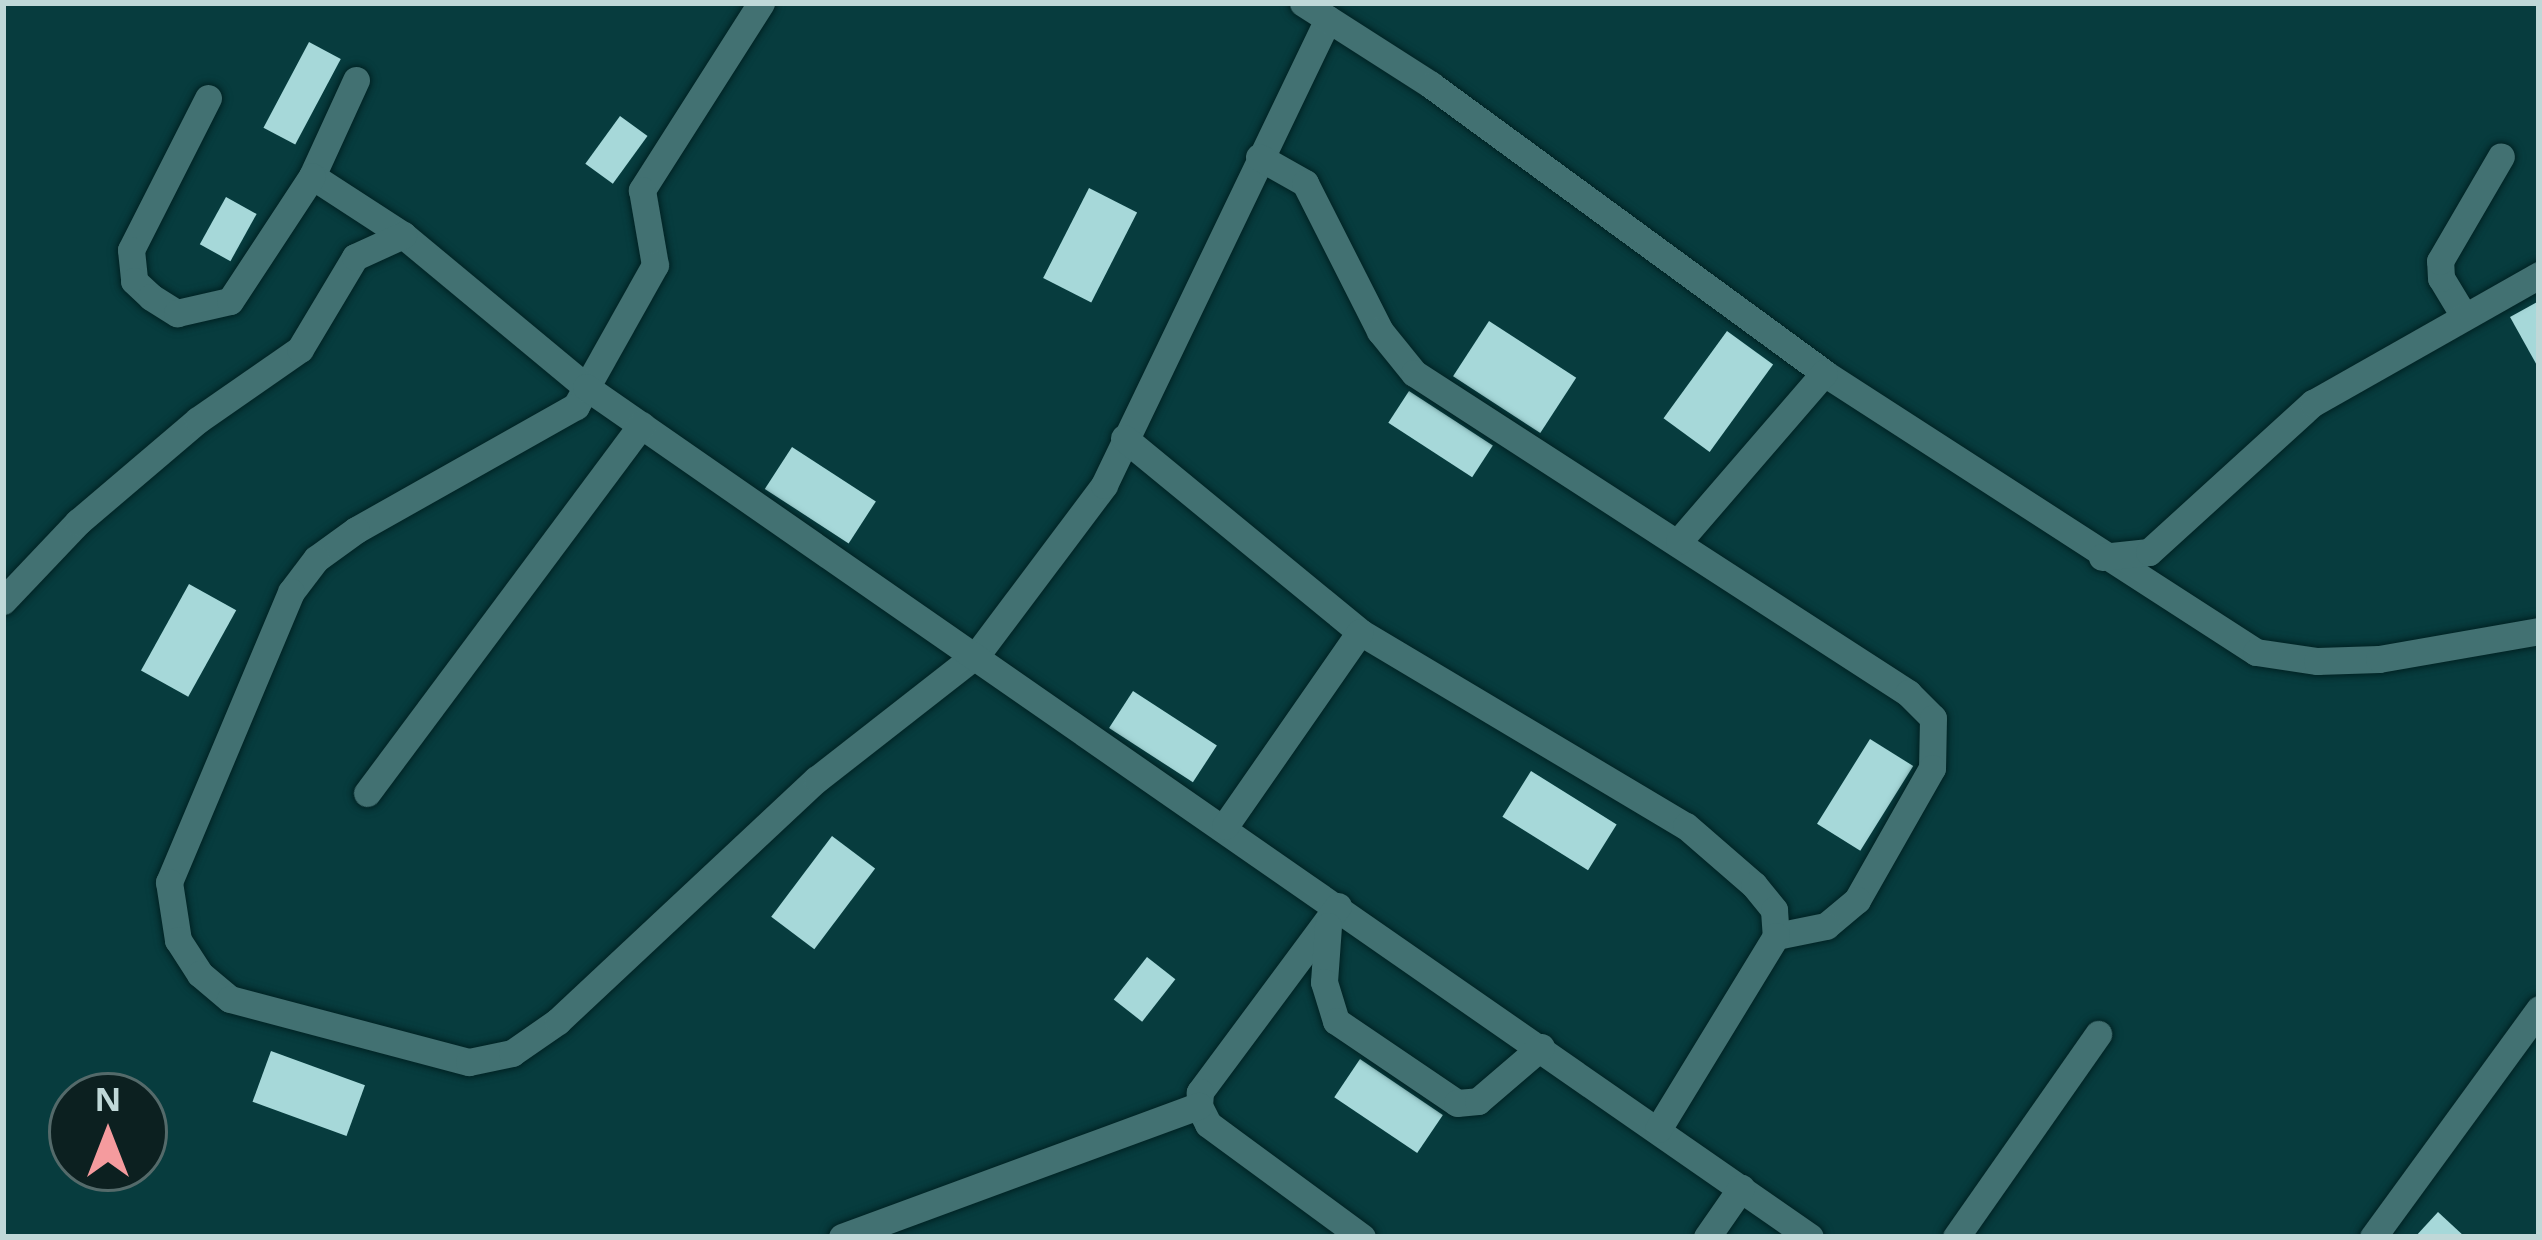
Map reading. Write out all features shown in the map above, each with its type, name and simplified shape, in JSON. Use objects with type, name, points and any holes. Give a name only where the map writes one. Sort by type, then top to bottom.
[{"type":"lane","points":[[761,3],[642,190],[656,265],[568,412],[356,530],[316,559],[291,592],[170,882],[178,940],[200,974],[230,999],[469,1062],[512,1053],[559,1021],[817,779],[978,652],[1082,522],[1328,19]]},
{"type":"lane","points":[[1303,3],[1824,373],[2099,556],[2256,652],[2317,661],[2379,659],[2539,631]]},
{"type":"lane","points":[[208,98],[131,250],[134,280],[177,313],[230,302],[312,176],[356,80]]},
{"type":"lane","points":[[2464,316],[2440,261],[2501,156]]},
{"type":"lane","points":[[1259,157],[1305,183],[1380,331],[1414,373],[1908,693],[1937,726],[1932,768],[1857,900],[1826,926],[1776,936]]},
{"type":"lane","points":[[312,176],[403,235],[586,387],[978,652],[1810,1237]]},
{"type":"lane","points":[[3,601],[77,522],[300,349],[355,257],[403,235]]},
{"type":"lane","points":[[2099,556],[2141,556],[2313,404],[2539,275]]},
{"type":"lane","points":[[1679,541],[1824,373]]},
{"type":"lane","points":[[367,793],[641,424]]},
{"type":"lane","points":[[1124,438],[1360,632],[1686,826],[1754,885],[1774,910],[1776,936],[1658,1129]]},
{"type":"lane","points":[[2162,541],[2155,574],[2171,602]]},
{"type":"lane","points":[[1225,826],[1360,632]]},
{"type":"lane","points":[[1338,906],[1324,939],[1324,982],[1330,1012],[1345,1028],[1460,1104],[1509,1079],[1541,1047]]},
{"type":"lane","points":[[1338,906],[1200,1092],[1199,1106],[1208,1124],[1362,1237]]},
{"type":"lane","points":[[2373,1237],[2539,1010]]},
{"type":"lane","points":[[1956,1237],[2098,1034]]},
{"type":"lane","points":[[842,1237],[1199,1106]]},
{"type":"lane","points":[[1707,1237],[1742,1188]]},
{"type":"building","points":[[309,42],[341,59],[295,145],[263,128]]},
{"type":"building","points":[[620,116],[648,136],[613,184],[585,164]]},
{"type":"building","points":[[1089,188],[1137,213],[1091,303],[1043,278]]},
{"type":"building","points":[[226,197],[257,214],[230,261],[200,244]]},
{"type":"building","points":[[2539,301],[2539,369],[2510,317]]},
{"type":"building","points":[[1489,321],[1576,378],[1540,433],[1453,376]]},
{"type":"building","points":[[1727,331],[1773,365],[1710,452],[1664,418]]},
{"type":"building","points":[[1409,391],[1493,445],[1472,477],[1388,423]]},
{"type":"building","points":[[792,447],[876,501],[849,543],[765,489]]},
{"type":"building","points":[[189,584],[236,610],[188,697],[141,671]]},
{"type":"building","points":[[1133,691],[1217,745],[1193,782],[1109,728]]},
{"type":"building","points":[[1870,739],[1913,766],[1860,851],[1817,824]]},
{"type":"building","points":[[1531,771],[1617,825],[1588,870],[1502,817]]},
{"type":"building","points":[[832,836],[875,868],[814,949],[771,917]]},
{"type":"building","points":[[1147,957],[1175,979],[1142,1022],[1114,1000]]},
{"type":"building","points":[[271,1051],[365,1085],[347,1136],[253,1102]]},
{"type":"building","points":[[1360,1059],[1443,1115],[1417,1153],[1334,1097]]},
{"type":"building","points":[[2438,1212],[2465,1237],[2415,1237]]}]
